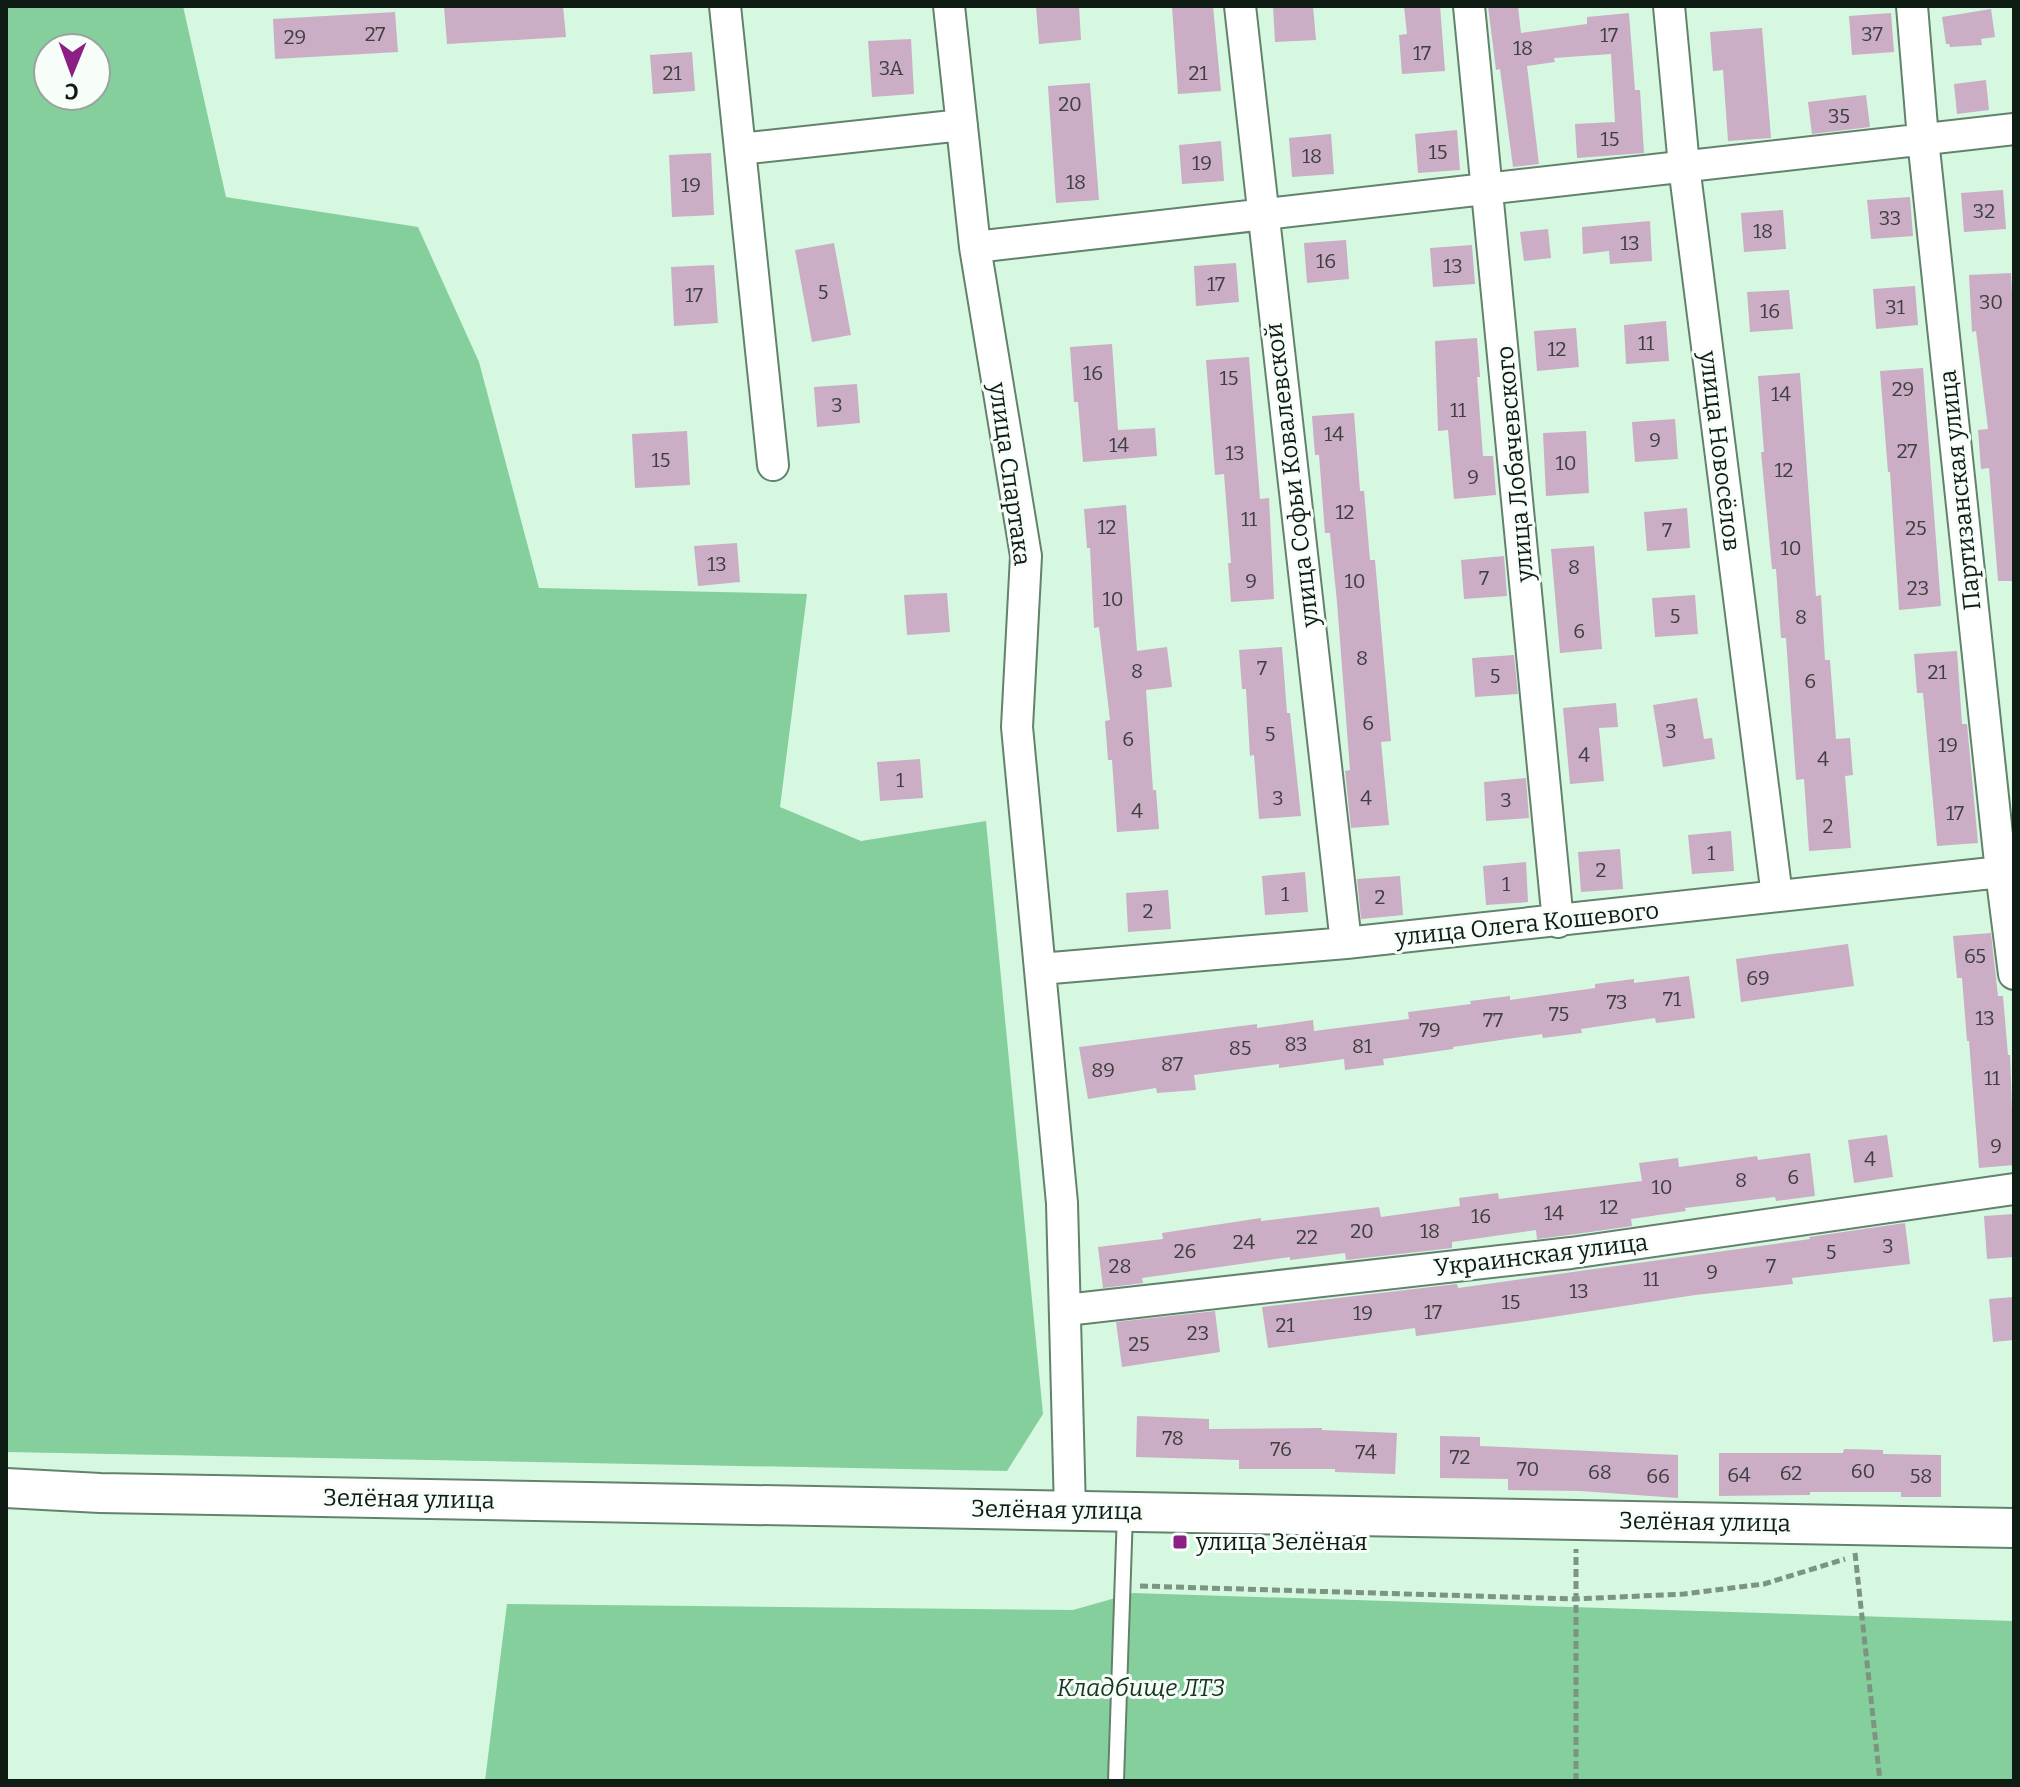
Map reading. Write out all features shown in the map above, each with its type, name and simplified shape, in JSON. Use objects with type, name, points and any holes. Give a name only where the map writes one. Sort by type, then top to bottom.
[{"type":"street","points":[[725,6],[773,465]]},
{"type":"street","name":"улица Спартака","points":[[949,6],[975,247],[1026,556],[1017,727],[1062,1203],[1070,1511]]},
{"type":"street","name":"улица Софьи Ковалевской","points":[[1240,6],[1261,214],[1346,943]]},
{"type":"street","name":"улица Лобачевского","points":[[1469,6],[1558,922]]},
{"type":"street","name":"улица Новосёлов","points":[[1669,6],[1684,166],[1777,896]]},
{"type":"street","name":"Партизанская улица","points":[[1912,6],[1923,139],[2007,873],[2014,974]]},
{"type":"street","points":[[740,149],[962,125]]},
{"type":"street","points":[[975,247],[2014,129]]},
{"type":"street","name":"улица Олега Кошевого","points":[[1040,969],[1558,922],[2007,873]]},
{"type":"street","name":"Украинская улица","points":[[1066,1310],[1571,1253],[2014,1189]]},
{"type":"street","name":"Зелёная улица","points":[[6,1488],[100,1493],[1576,1520],[1854,1540],[2014,1528]]},
{"type":"lane","points":[[1116,1781],[1125,1512]]},
{"type":"path","points":[[1576,1520],[1576,1781]]},
{"type":"path","points":[[1122,1585],[1575,1599],[1684,1594],[1764,1584],[1854,1540],[1880,1781]]},
{"type":"green space","points":[[6,6],[183,6],[226,197],[418,227],[479,362],[539,588],[807,594],[780,807],[861,841],[986,821],[1043,1414],[1007,1471],[6,1452]]},
{"type":"green space","name":"Кладбище ЛТЗ","points":[[1133,1593],[2014,1621],[2014,1781],[485,1781],[507,1604],[1073,1610]]},
{"type":"building","points":[[444,6],[563,6],[566,37],[447,44]]},
{"type":"building","points":[[1036,6],[1079,6],[1081,40],[1039,44]]},
{"type":"building","points":[[1172,6],[1213,6],[1221,91],[1178,94]]},
{"type":"building","points":[[1273,6],[1313,6],[1316,40],[1275,42]]},
{"type":"building","points":[[1404,6],[1440,6],[1445,71],[1402,74],[1399,35],[1407,34]]},
{"type":"building","points":[[1488,6],[1518,6],[1521,33],[1587,24],[1587,17],[1629,13],[1635,90],[1640,90],[1644,153],[1577,158],[1575,124],[1615,122],[1611,54],[1554,58],[1555,62],[1527,66],[1539,164],[1513,167]]},
{"type":"building","points":[[1991,9],[1995,37],[1981,39],[1982,45],[1950,47],[1946,44],[1942,17]]},
{"type":"building","points":[[395,12],[398,52],[275,59],[273,19]]},
{"type":"building","points":[[1891,13],[1894,52],[1852,55],[1849,16]]},
{"type":"building","points":[[1762,28],[1771,138],[1728,141],[1723,70],[1713,71],[1710,32]]},
{"type":"building","points":[[911,39],[914,94],[872,97],[868,41]]},
{"type":"building","points":[[692,52],[695,91],[653,94],[650,55]]},
{"type":"building","points":[[1986,80],[1989,110],[1957,114],[1954,84]]},
{"type":"building","points":[[1090,83],[1099,200],[1056,203],[1048,86]]},
{"type":"building","points":[[1866,95],[1870,127],[1812,134],[1808,102]]},
{"type":"building","points":[[1457,130],[1460,170],[1418,173],[1415,134]]},
{"type":"building","points":[[1331,134],[1334,174],[1292,177],[1289,138]]},
{"type":"building","points":[[1221,141],[1224,181],[1182,184],[1179,145]]},
{"type":"building","points":[[711,153],[714,215],[672,217],[669,155]]},
{"type":"building","points":[[2003,190],[2006,229],[1964,232],[1961,193]]},
{"type":"building","points":[[1910,197],[1913,236],[1871,239],[1867,200]]},
{"type":"building","points":[[1783,210],[1786,249],[1744,252],[1741,213]]},
{"type":"building","points":[[1650,221],[1652,261],[1610,264],[1609,251],[1583,254],[1582,227]]},
{"type":"building","points":[[1548,229],[1551,258],[1524,261],[1520,232]]},
{"type":"building","points":[[1346,240],[1349,279],[1307,283],[1304,243]]},
{"type":"building","points":[[834,243],[851,335],[812,342],[795,250]]},
{"type":"building","points":[[1472,245],[1475,284],[1433,287],[1430,248]]},
{"type":"building","points":[[1236,263],[1239,302],[1196,306],[1194,266]]},
{"type":"building","points":[[714,265],[718,323],[674,326],[671,267]]},
{"type":"building","points":[[2011,273],[2014,332],[2014,581],[1998,581],[1989,468],[1981,469],[1978,430],[1988,429],[1976,331],[1972,332],[1969,275]]},
{"type":"building","points":[[1915,286],[1918,325],[1876,329],[1873,289]]},
{"type":"building","points":[[1789,290],[1793,329],[1750,332],[1747,292]]},
{"type":"building","points":[[1666,321],[1669,361],[1626,364],[1624,325]]},
{"type":"building","points":[[1576,328],[1579,367],[1537,371],[1534,331]]},
{"type":"building","points":[[1477,338],[1483,456],[1493,456],[1496,495],[1454,499],[1448,430],[1438,431],[1435,341]]},
{"type":"building","points":[[1112,344],[1118,430],[1155,428],[1157,456],[1083,462],[1070,347]]},
{"type":"building","points":[[1249,357],[1260,499],[1269,498],[1274,599],[1231,602],[1224,474],[1215,475],[1206,360]]},
{"type":"building","points":[[1923,368],[1941,606],[1899,610],[1880,371]]},
{"type":"building","points":[[1800,373],[1816,596],[1821,595],[1825,660],[1830,660],[1836,739],[1850,738],[1853,775],[1845,776],[1851,848],[1809,851],[1804,779],[1796,780],[1786,638],[1781,638],[1776,569],[1772,569],[1761,452],[1764,452],[1758,376]]},
{"type":"building","points":[[857,384],[860,423],[817,427],[814,387]]},
{"type":"building","points":[[1354,413],[1360,491],[1364,491],[1370,560],[1375,560],[1391,741],[1381,742],[1389,825],[1351,828],[1345,771],[1350,770],[1337,602],[1330,533],[1325,533],[1319,455],[1315,455],[1312,416]]},
{"type":"building","points":[[1675,419],[1678,459],[1635,462],[1632,422]]},
{"type":"building","points":[[687,431],[690,485],[635,488],[632,434]]},
{"type":"building","points":[[1586,431],[1589,493],[1546,496],[1543,433]]},
{"type":"building","points":[[1126,505],[1137,651],[1167,647],[1172,687],[1146,690],[1159,829],[1117,832],[1112,760],[1108,760],[1105,721],[1110,720],[1099,627],[1094,628],[1090,548],[1087,548],[1084,509]]},
{"type":"building","points":[[1687,508],[1690,548],[1647,551],[1644,512]]},
{"type":"building","points":[[737,543],[740,582],[698,586],[694,546]]},
{"type":"building","points":[[1594,546],[1602,649],[1560,653],[1551,549]]},
{"type":"building","points":[[1504,556],[1507,596],[1464,599],[1461,560]]},
{"type":"building","points":[[947,593],[950,632],[907,635],[904,595]]},
{"type":"building","points":[[1695,595],[1698,634],[1655,637],[1652,598]]},
{"type":"building","points":[[1282,647],[1287,713],[1290,713],[1301,816],[1259,819],[1254,755],[1250,756],[1246,689],[1242,689],[1239,650]]},
{"type":"building","points":[[1957,651],[1962,724],[1967,724],[1978,843],[1937,846],[1923,693],[1917,693],[1914,654]]},
{"type":"building","points":[[1514,655],[1518,694],[1475,697],[1472,658]]},
{"type":"building","points":[[1697,698],[1704,739],[1712,738],[1715,759],[1663,767],[1653,705]]},
{"type":"building","points":[[1616,703],[1618,727],[1599,728],[1604,781],[1570,784],[1563,708]]},
{"type":"building","points":[[920,759],[923,798],[880,801],[877,762]]},
{"type":"building","points":[[1526,778],[1529,818],[1486,821],[1484,782]]},
{"type":"building","points":[[1731,831],[1734,871],[1692,874],[1688,835]]},
{"type":"building","points":[[1620,849],[1623,889],[1581,892],[1578,852]]},
{"type":"building","points":[[1526,862],[1528,902],[1486,905],[1483,866]]},
{"type":"building","points":[[1305,872],[1308,912],[1265,915],[1262,876]]},
{"type":"building","points":[[1400,876],[1403,915],[1361,919],[1357,879]]},
{"type":"building","points":[[1168,890],[1171,929],[1128,932],[1126,893]]},
{"type":"building","points":[[1991,933],[1998,996],[2003,996],[2010,1055],[2014,1165],[1979,1168],[1962,978],[1957,978],[1953,936]]},
{"type":"building","points":[[1848,944],[1854,986],[1741,1002],[1736,959]]},
{"type":"building","points":[[1689,976],[1695,1018],[1656,1023],[1655,1018],[1581,1029],[1582,1033],[1543,1038],[1542,1034],[1453,1047],[1383,1059],[1384,1065],[1345,1070],[1344,1059],[1194,1075],[1196,1090],[1157,1093],[1156,1088],[1088,1099],[1079,1047],[1257,1024],[1257,1028],[1313,1020],[1314,1031],[1409,1019],[1408,1012],[1471,1004],[1470,1001],[1510,996],[1510,1000],[1595,988],[1595,984]]},
{"type":"building","points":[[1887,1135],[1893,1177],[1854,1183],[1848,1140]]},
{"type":"building","points":[[1810,1153],[1815,1196],[1776,1201],[1775,1197],[1685,1208],[1686,1211],[1631,1219],[1632,1226],[1569,1235],[1537,1239],[1536,1230],[1452,1242],[1452,1248],[1346,1260],[1345,1253],[1290,1260],[1290,1257],[1142,1278],[1143,1283],[1103,1288],[1098,1247],[1163,1239],[1162,1233],[1261,1218],[1261,1221],[1379,1207],[1381,1217],[1460,1206],[1459,1198],[1498,1193],[1499,1199],[1642,1181],[1639,1163],[1678,1158],[1679,1167],[1757,1156],[1758,1160]]},
{"type":"building","points":[[2014,1214],[2014,1257],[1987,1259],[1984,1216]]},
{"type":"building","points":[[1905,1223],[1910,1264],[1792,1278],[1793,1284],[1695,1295],[1416,1336],[1415,1328],[1268,1348],[1262,1307],[1457,1284],[1458,1288]]},
{"type":"building","points":[[2014,1297],[2014,1340],[1993,1342],[1989,1299]]},
{"type":"building","points":[[1215,1311],[1220,1352],[1122,1367],[1116,1322]]},
{"type":"building","points":[[1137,1416],[1209,1419],[1209,1429],[1322,1428],[1397,1433],[1395,1474],[1335,1472],[1335,1469],[1239,1469],[1239,1460],[1136,1457]]},
{"type":"building","points":[[1440,1436],[1480,1437],[1480,1446],[1678,1455],[1678,1498],[1508,1490],[1508,1479],[1440,1478]]},
{"type":"building","points":[[1844,1449],[1883,1450],[1883,1454],[1941,1455],[1941,1497],[1901,1497],[1901,1492],[1719,1496],[1719,1453],[1843,1453]]},
{"type":"place","name":"улица Зелёная","points":[[1180,1542]]}]
